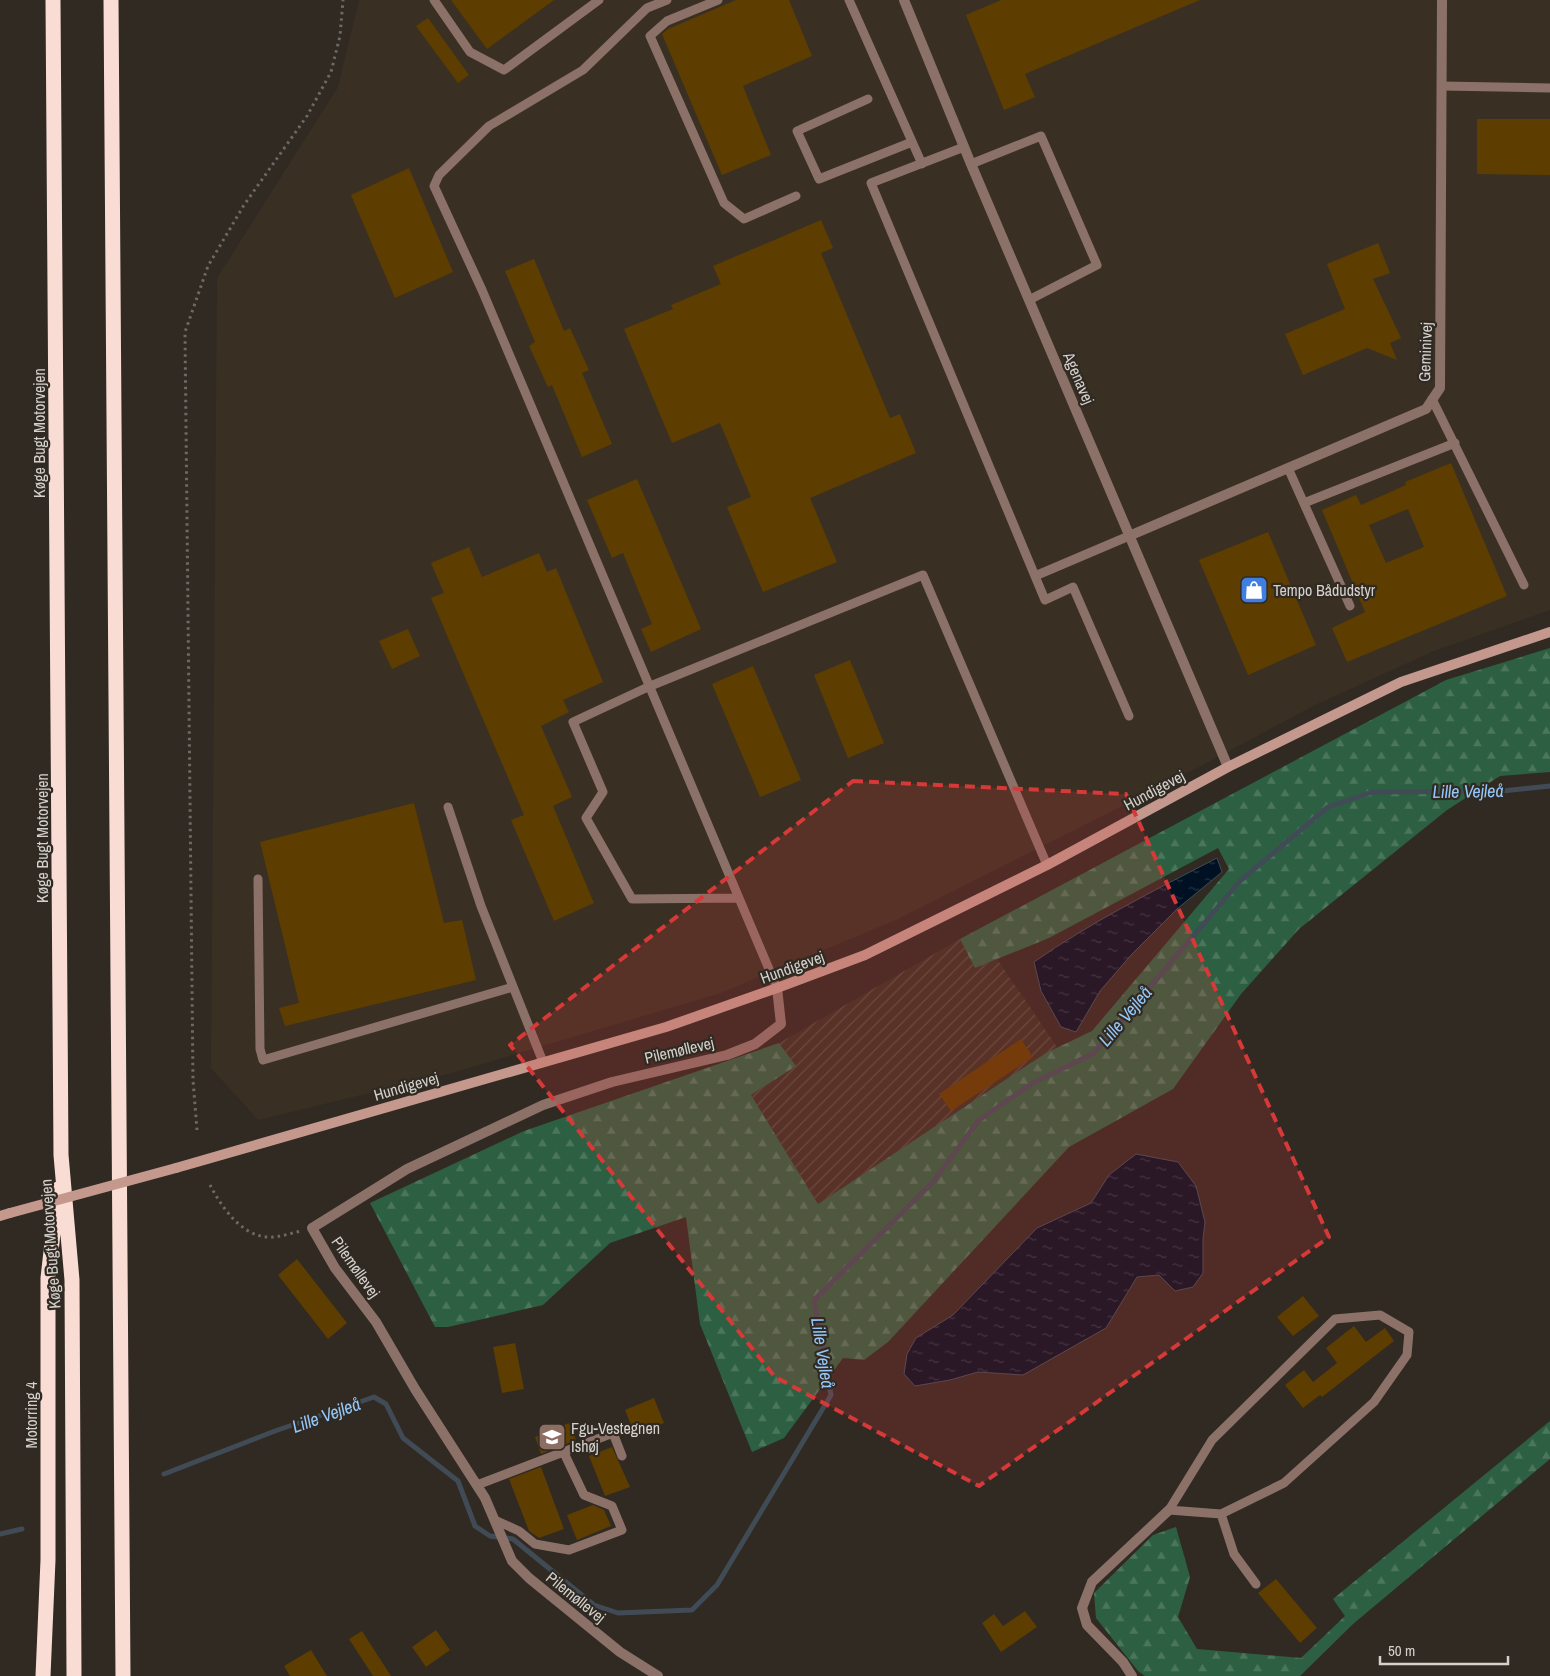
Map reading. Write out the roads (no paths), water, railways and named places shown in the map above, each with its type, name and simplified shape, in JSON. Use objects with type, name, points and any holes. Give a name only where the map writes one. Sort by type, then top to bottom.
[{"type":"highway","name":"Køge Bugt Motorvejen","points":[[53,0],[61,1155],[72,1280],[74,1676]]},
{"type":"highway","points":[[111,0],[124,1676]]},
{"type":"highway","name":"Motorring 4","points":[[43,1676],[48,1560],[48,1278],[61,1155]]},
{"type":"street","name":"Agenavej","points":[[904,0],[971,164],[1228,767]]},
{"type":"street","name":"Geminivej","points":[[1129,536],[1426,409],[1440,388],[1442,0]]},
{"type":"street","name":"Hundigevej","points":[[5,1215],[176,1168],[666,1027],[778,988],[865,955],[1047,865],[1228,767],[1401,682],[1550,632]]},
{"type":"street","name":"Pilemøllevej","points":[[658,1676],[620,1652],[529,1578],[512,1561],[497,1521],[477,1484],[415,1389],[376,1322],[335,1268],[312,1228],[406,1169],[543,1106],[612,1082],[727,1055],[755,1044],[781,1024],[778,988]]},
{"type":"street","points":[[1132,1676],[1124,1662],[1087,1625],[1082,1608],[1092,1582],[1168,1510]]},
{"type":"lane","points":[[434,0],[470,52],[504,70],[599,0]]},
{"type":"lane","points":[[667,0],[647,8],[583,70],[489,126],[439,175],[434,186],[482,290],[648,687],[778,988]]},
{"type":"lane","points":[[718,0],[667,21],[650,36],[724,203],[744,220],[796,196]]},
{"type":"lane","points":[[849,0],[922,164]]},
{"type":"lane","points":[[1442,86],[1550,88]]},
{"type":"lane","points":[[868,99],[797,131],[819,179],[912,142]]},
{"type":"lane","points":[[971,164],[1041,136],[1097,265],[1029,300]]},
{"type":"lane","points":[[964,147],[871,183],[1045,600],[1073,587],[1129,716]]},
{"type":"lane","points":[[1432,399],[1524,585]]},
{"type":"lane","points":[[1304,503],[1455,443]]},
{"type":"lane","points":[[1288,468],[1350,606]]},
{"type":"lane","points":[[1035,576],[1129,536]]},
{"type":"lane","points":[[739,898],[632,899],[586,818],[602,792],[573,722],[648,687],[923,574],[1047,865]]},
{"type":"lane","points":[[448,807],[481,906],[543,1062]]},
{"type":"lane","points":[[258,879],[260,1049],[263,1060],[513,986]]},
{"type":"lane","points":[[1380,1315],[1410,1332],[1407,1355],[1374,1402],[1284,1483],[1221,1514],[1168,1510],[1212,1440],[1335,1319],[1380,1315]]},
{"type":"lane","points":[[477,1484],[564,1453],[613,1433],[622,1456]]},
{"type":"lane","points":[[497,1521],[519,1531],[535,1544],[569,1550],[622,1530],[612,1506],[584,1495],[564,1453]]},
{"type":"lane","points":[[1221,1514],[1234,1554],[1256,1584]]},
{"type":"water","points":[[1217,858],[1222,872],[1177,909],[1131,955],[1100,991],[1076,1032],[1061,1027],[1041,991],[1034,962],[1101,920]]},
{"type":"water","points":[[1136,1154],[1178,1162],[1196,1186],[1205,1222],[1203,1273],[1193,1287],[1175,1291],[1159,1275],[1137,1277],[1106,1328],[1023,1375],[978,1372],[950,1380],[915,1386],[904,1374],[907,1354],[916,1338],[953,1315],[1037,1228],[1091,1203],[1109,1175]]},
{"type":"waterway","name":"Lille Vejleå","points":[[164,1474],[275,1431],[374,1397],[386,1404],[403,1438],[458,1481],[475,1526],[490,1536],[513,1539],[594,1605],[618,1613],[692,1610],[717,1585],[831,1395],[814,1300],[933,1182],[979,1120],[1033,1083],[1094,1053],[1240,881],[1328,807],[1372,792],[1502,791],[1550,786]]},
{"type":"waterway","name":"Lille Vejleå","points":[[0,1534],[22,1529]]},
{"type":"place","name":"Tempo Bådudstyr","points":[[1254,590]]},
{"type":"place","name":"Fgu-Vestegnen Ishøj","points":[[552,1437]]}]
